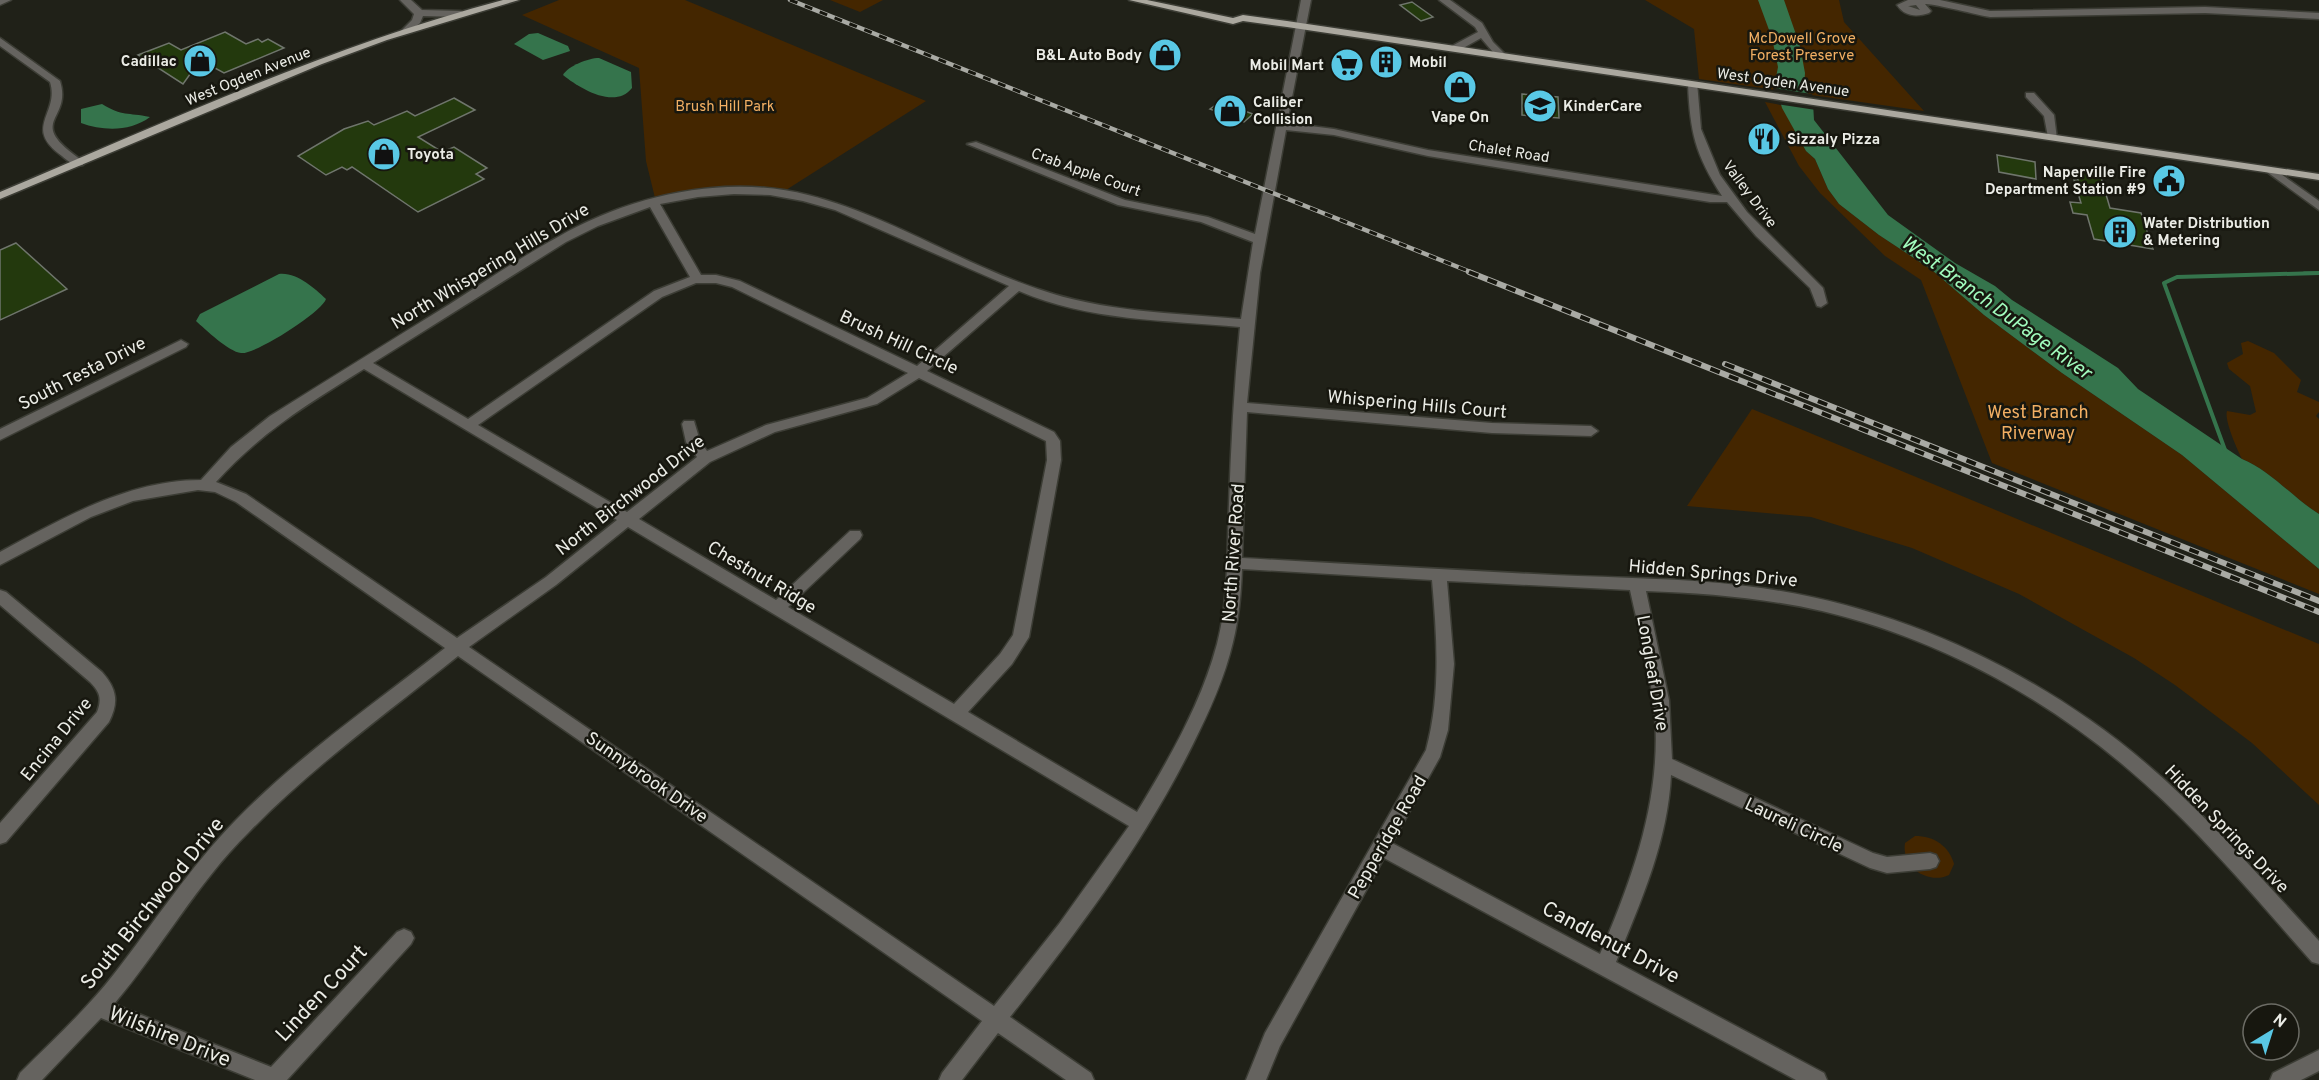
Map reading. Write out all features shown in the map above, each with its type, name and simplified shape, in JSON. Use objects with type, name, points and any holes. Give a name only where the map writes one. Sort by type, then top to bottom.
[{"type":"main road","name":"West Ogden Avenue","points":[[0,196],[318,64],[406,31],[514,0]]},
{"type":"main road","name":"West Ogden Avenue","points":[[1134,0],[1224,19],[1243,18],[1301,26],[2319,177]]},
{"type":"main road","name":"West Ogden Avenue","points":[[1174,0],[1236,14],[1243,18]]},
{"type":"street","points":[[0,2],[6,0]]},
{"type":"street","points":[[405,0],[419,13],[461,14]]},
{"type":"street","name":"North River Road","points":[[949,1080],[1113,866],[1140,823],[1207,699],[1227,636],[1234,563],[1241,407],[1248,324],[1260,240],[1306,0]]},
{"type":"street","points":[[1444,0],[1479,26],[1491,45],[1503,56]]},
{"type":"street","points":[[1928,2],[1964,11],[1990,14],[2205,10],[2319,16]]},
{"type":"street","points":[[406,31],[417,21],[419,13]]},
{"type":"street","points":[[1454,49],[1484,32]]},
{"type":"street","points":[[0,41],[55,81],[58,94],[48,123],[48,135],[54,144],[79,163]]},
{"type":"street","name":"Valley Drive","points":[[1693,84],[1694,114],[1701,145],[1715,175],[1731,199],[1763,237],[1819,291],[1821,303]]},
{"type":"street","points":[[2030,95],[2049,115],[2053,137]]},
{"type":"street","name":"Chalet Road","points":[[1282,126],[1335,132],[1411,150],[1678,194],[1731,199]]},
{"type":"street","name":"Crab Apple Court","points":[[972,144],[1122,203],[1204,219],[1260,240]]},
{"type":"street","points":[[2271,170],[2319,207]]},
{"type":"street","name":"North Whispering Hills Drive","points":[[204,486],[236,452],[275,419],[575,232],[652,202],[693,194],[731,191],[770,192],[804,197],[839,208],[1054,300],[1090,308],[1248,324]]},
{"type":"street","points":[[652,202],[697,279]]},
{"type":"street","name":"Brush Hill Circle","points":[[468,425],[658,294],[697,279],[715,279],[736,284],[918,371],[1055,431],[1054,460],[1021,636],[1006,659],[956,714]]},
{"type":"street","name":"North Birchwood Drive","points":[[458,647],[507,609],[551,581],[705,458],[771,428],[872,401],[885,395],[918,371],[1017,286]]},
{"type":"street","name":"South Testa Drive","points":[[0,435],[181,344]]},
{"type":"street","name":"Chestnut Ridge","points":[[363,363],[1140,823]]},
{"type":"street","name":"Whispering Hills Court","points":[[1241,407],[1492,428],[1591,431]]},
{"type":"street","points":[[689,424],[693,442],[705,458]]},
{"type":"street","name":"Sunnybrook Drive","points":[[0,559],[100,506],[127,495],[158,488],[204,486],[215,487],[241,498],[1084,1080]]},
{"type":"street","points":[[777,608],[855,536]]},
{"type":"street","name":"Hidden Springs Drive","points":[[1234,563],[1748,592],[1818,604],[1909,632],[1992,669],[2065,712],[2124,755],[2204,827],[2319,955]]},
{"type":"street","name":"Pepperidge Road","points":[[1256,1080],[1272,1040],[1426,769],[1444,716],[1447,674],[1439,575]]},
{"type":"street","name":"Longleaf Drive","points":[[1605,966],[1643,874],[1654,839],[1662,794],[1664,763],[1660,693],[1637,586]]},
{"type":"street","name":"Encina Drive","points":[[0,596],[96,676],[108,689],[110,696],[103,717],[0,836]]},
{"type":"street","name":"South Birchwood Drive","points":[[27,1080],[80,1029],[205,869],[241,827],[287,784],[458,647]]},
{"type":"street","name":"Laureli Circle","points":[[1664,763],[1870,860],[1887,865],[1930,861]]},
{"type":"street","name":"Candlenut Drive","points":[[1382,847],[1817,1080]]},
{"type":"street","name":"Linden Court","points":[[273,1080],[404,938]]},
{"type":"street","name":"Wilshire Drive","points":[[98,1007],[263,1073],[273,1080]]},
{"type":"street","points":[[2280,1080],[2319,1060]]},
{"type":"green space","name":"Brush Hill Park","points":[[559,0],[685,0],[926,101],[786,190],[729,187],[655,198],[646,161],[639,68],[522,15]]},
{"type":"green space","points":[[830,0],[883,0],[860,12]]},
{"type":"green space","name":"McDowell Grove Forest Preserve","points":[[1645,0],[1839,0],[1844,22],[1924,111],[1699,79],[1694,29]]},
{"type":"green space","name":"West Branch Riverway","points":[[1765,102],[1781,105],[1806,151],[1815,159],[1828,189],[1839,204],[1879,235],[1932,270],[1984,315],[2062,373],[2182,455],[2319,569],[2319,594],[1992,463],[1921,280],[1885,256],[1820,193],[1799,166]]},
{"type":"green space","points":[[2248,341],[2274,353],[2301,380],[2297,392],[2319,402],[2319,412],[2316,416],[2319,419],[2319,514],[2272,477],[2242,459],[2234,442],[2227,421],[2227,411],[2250,415],[2256,412],[2250,386],[2229,369],[2227,363],[2243,354],[2241,343]]},
{"type":"green space","points":[[1752,409],[2319,644],[2319,805],[2252,743],[2175,685],[2134,658],[2019,594],[1912,548],[1811,517],[1687,506]]},
{"type":"green space","points":[[1915,836],[1934,840],[1944,847],[1954,864],[1949,875],[1933,878],[1918,872],[1912,866],[1907,860],[1905,843]]},
{"type":"water","name":"West Branch DuPage River","points":[[1758,0],[1784,0],[1800,46],[1805,73],[1804,87],[1813,103],[1814,120],[1888,215],[1955,263],[1995,286],[2012,300],[2118,368],[2138,389],[2262,470],[2319,514],[2319,569],[2182,455],[2062,373],[1984,315],[1932,270],[1879,235],[1839,204],[1828,189],[1815,159],[1806,151],[1782,108],[1775,83],[1778,67],[1772,38]]},
{"type":"water","points":[[538,33],[568,46],[570,51],[543,60],[514,44],[529,34]]},
{"type":"water","points":[[599,58],[631,72],[632,88],[625,94],[607,97],[587,91],[563,75],[579,63]]},
{"type":"water","points":[[102,104],[120,113],[150,117],[134,125],[116,129],[98,128],[81,123],[81,109]]},
{"type":"water","points":[[279,274],[299,278],[326,299],[313,313],[273,340],[249,352],[236,352],[224,345],[196,321],[200,314]]},
{"type":"pier","points":[[1773,88],[1812,94],[1816,110],[1777,104]]},
{"type":"building","points":[[1412,2],[1433,17],[1421,21],[1400,5]]},
{"type":"building","name":"Cadillac","points":[[225,32],[246,44],[258,39],[262,42],[268,39],[284,48],[224,73],[215,68],[193,70],[183,84],[138,55],[169,43],[181,50]]},
{"type":"building","name":"KinderCare","points":[[1522,94],[1558,97],[1559,118],[1522,115]]},
{"type":"building","name":"Toyota","points":[[454,98],[475,110],[418,137],[442,152],[454,147],[487,168],[476,174],[484,179],[418,212],[352,167],[347,170],[342,167],[326,175],[298,156],[344,129],[368,121],[374,125],[407,111],[415,116]]},
{"type":"building","name":"Caliber Collision","points":[[1220,102],[1253,114],[1244,122],[1210,109]]},
{"type":"building","points":[[1997,155],[2035,162],[2036,179],[1999,172]]},
{"type":"building","points":[[2075,171],[2100,174],[2110,208],[2141,213],[2153,249],[2094,239],[2087,215],[2073,213],[2070,202],[2081,203],[2074,180],[2078,180]]},
{"type":"building","points":[[16,243],[67,289],[0,320],[0,250]]},
{"type":"waterway","points":[[2225,450],[2164,283],[2177,277],[2319,273],[2304,273]]},
{"type":"railway","points":[[790,0],[1473,273]]},
{"type":"railway","points":[[1469,272],[2319,612]]},
{"type":"railway","points":[[1725,364],[2319,601]]},
{"type":"place","name":"B&L Auto Body","points":[[1165,55]]},
{"type":"place","name":"Cadillac","points":[[200,61]]},
{"type":"place","name":"Mobil","points":[[1386,62]]},
{"type":"place","name":"Mobil Mart","points":[[1347,65]]},
{"type":"place","name":"Vape On","points":[[1460,87]]},
{"type":"place","name":"KinderCare","points":[[1540,106]]},
{"type":"place","name":"Caliber Collision","points":[[1230,111]]},
{"type":"place","name":"Sizzaly Pizza","points":[[1764,139]]},
{"type":"place","name":"Toyota","points":[[384,154]]},
{"type":"place","name":"Naperville Fire Department Station #9","points":[[2169,181]]},
{"type":"place","name":"Water Distribution & Metering","points":[[2120,232]]}]
